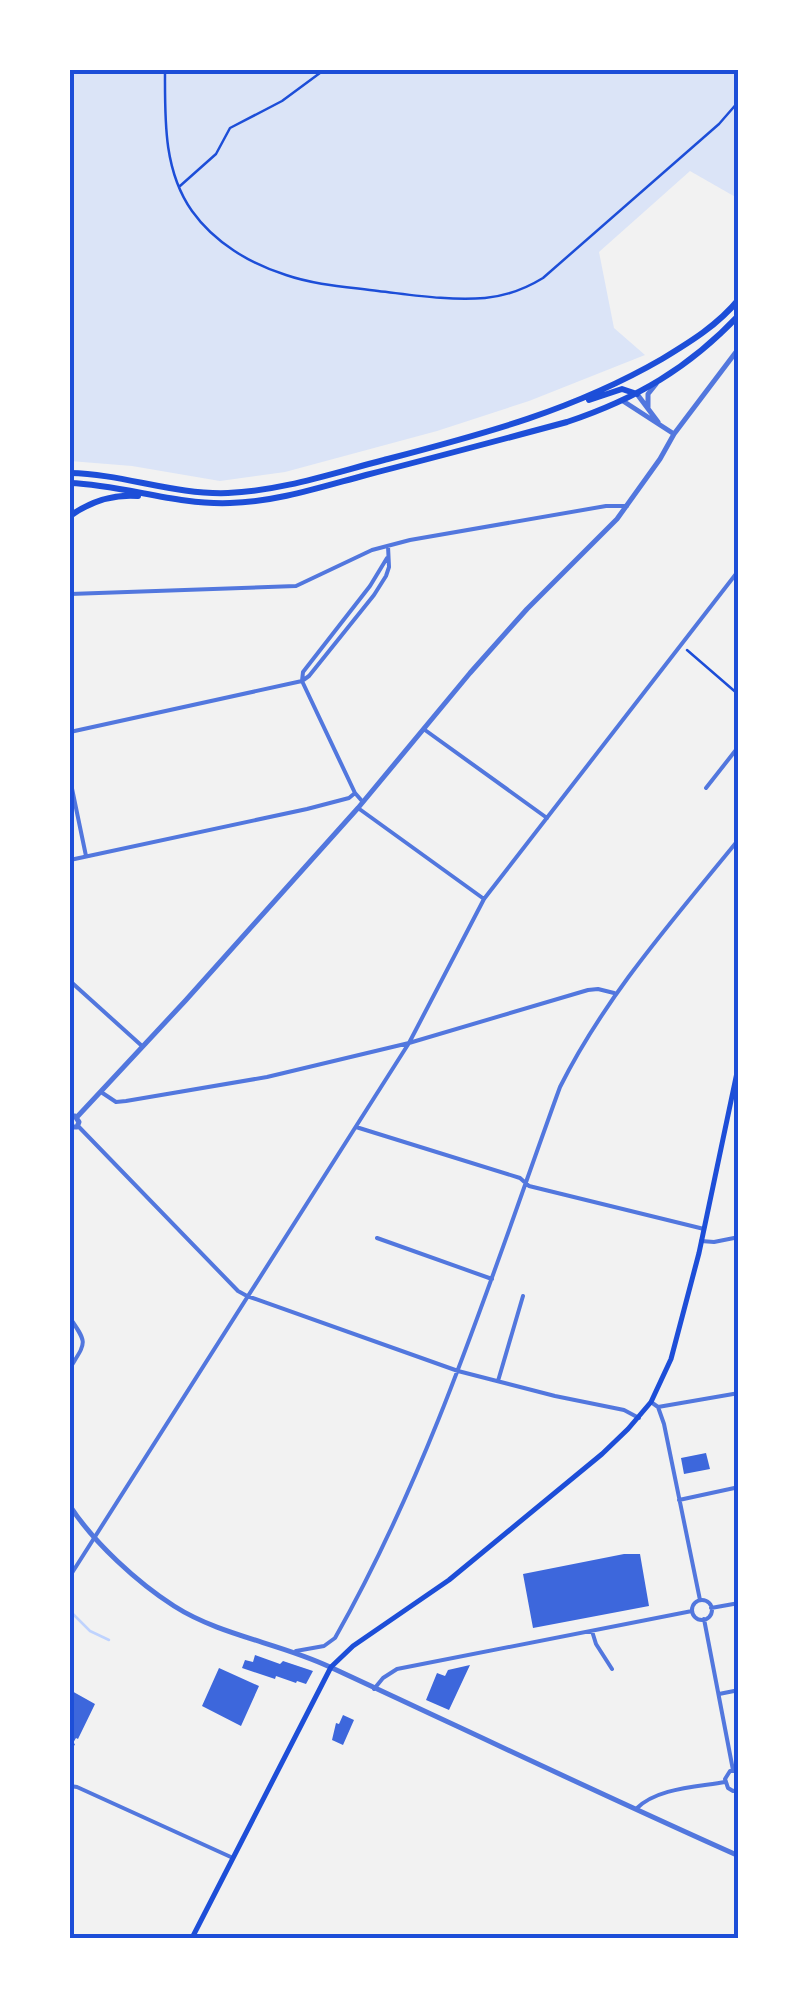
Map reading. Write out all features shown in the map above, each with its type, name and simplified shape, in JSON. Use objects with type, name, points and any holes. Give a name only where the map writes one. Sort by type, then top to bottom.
[{"type":"highway","points":[[70,473],[111,476],[200,493],[295,484],[509,426],[578,401],[684,346],[739,299]]},
{"type":"highway","points":[[70,483],[226,504],[275,498],[567,422],[624,401],[692,360],[739,315]]},
{"type":"highway","points":[[578,401],[622,389],[637,394]]},
{"type":"highway","points":[[70,516],[108,497],[164,498]]},
{"type":"main road","points":[[192,1938],[331,1667],[353,1646],[448,1580],[614,1444],[650,1402],[671,1359],[704,1230],[739,1063]]},
{"type":"street","points":[[639,1418],[624,1410],[458,1371],[247,1296],[74,1126],[74,1117],[101,1092],[360,805],[527,609],[628,506],[674,434],[739,348]]},
{"type":"street","points":[[649,410],[647,397],[656,384]]},
{"type":"street","points":[[637,394],[660,425]]},
{"type":"street","points":[[624,401],[674,434]]},
{"type":"street","points":[[70,594],[296,586],[388,546],[606,506],[628,506]]},
{"type":"street","points":[[388,546],[388,556],[370,586],[303,672],[302,680],[360,805],[484,898]]},
{"type":"street","points":[[70,1576],[409,1043],[484,898],[739,570]]},
{"type":"street","points":[[70,732],[302,680]]},
{"type":"street","points":[[423,728],[547,818]]},
{"type":"street","points":[[706,788],[739,746]]},
{"type":"street","points":[[70,778],[86,856]]},
{"type":"street","points":[[70,860],[321,805],[356,793]]},
{"type":"street","points":[[296,1651],[324,1646],[334,1638],[432,1438],[560,1088],[615,994],[739,839]]},
{"type":"street","points":[[70,981],[142,1046]]},
{"type":"street","points":[[101,1092],[116,1102],[268,1077],[409,1043],[588,990],[615,994]]},
{"type":"street","points":[[356,1127],[520,1178],[525,1184],[704,1230]]},
{"type":"street","points":[[701,1241],[739,1237]]},
{"type":"street","points":[[377,1238],[492,1279]]},
{"type":"street","points":[[498,1381],[523,1296]]},
{"type":"street","points":[[70,1318],[84,1342],[84,1349],[71,1363]]},
{"type":"street","points":[[650,1402],[658,1407],[739,1393]]},
{"type":"street","points":[[658,1407],[700,1600]]},
{"type":"street","points":[[678,1500],[739,1487]]},
{"type":"street","points":[[70,1506],[94,1536],[142,1582],[199,1620],[296,1651],[739,1856]]},
{"type":"street","points":[[700,1600],[711,1608],[704,1619],[696,1618],[692,1611],[700,1600]]},
{"type":"street","points":[[711,1608],[739,1603]]},
{"type":"street","points":[[374,1689],[398,1669],[692,1611]]},
{"type":"street","points":[[704,1619],[736,1770],[727,1773],[725,1782],[730,1790],[738,1790],[739,1804]]},
{"type":"street","points":[[592,1631],[612,1669]]},
{"type":"street","points":[[719,1694],[739,1690]]},
{"type":"street","points":[[636,1809],[655,1796],[725,1782]]},
{"type":"street","points":[[70,1786],[233,1858]]},
{"type":"path","points":[[165,70],[169,158],[178,188],[215,238],[250,260],[285,275],[413,295],[488,298],[529,287],[719,124],[739,101]]},
{"type":"path","points":[[178,188],[216,154],[230,128],[282,101],[324,70]]},
{"type":"path","points":[[682,645],[739,695]]},
{"type":"shaded area","points":[[70,70],[739,70],[739,199],[690,171],[599,252],[614,328],[645,355],[529,401],[437,431],[285,472],[220,481],[132,466],[70,461]]},
{"type":"building","points":[[706,1453],[710,1469],[684,1474],[681,1458]]},
{"type":"building","points":[[640,1554],[649,1606],[533,1628],[523,1574]]},
{"type":"building","points":[[255,1655],[313,1671],[306,1684],[242,1668],[245,1660],[253,1662]]},
{"type":"building","points":[[470,1665],[449,1710],[426,1700],[437,1673],[445,1676],[448,1670]]},
{"type":"building","points":[[219,1668],[259,1686],[241,1726],[202,1706]]},
{"type":"building","points":[[70,1690],[95,1704],[70,1754]]},
{"type":"building","points":[[343,1715],[354,1720],[343,1745],[332,1740],[336,1723]]},
{"type":"waterway","points":[[70,1611],[90,1631],[109,1640]]}]
